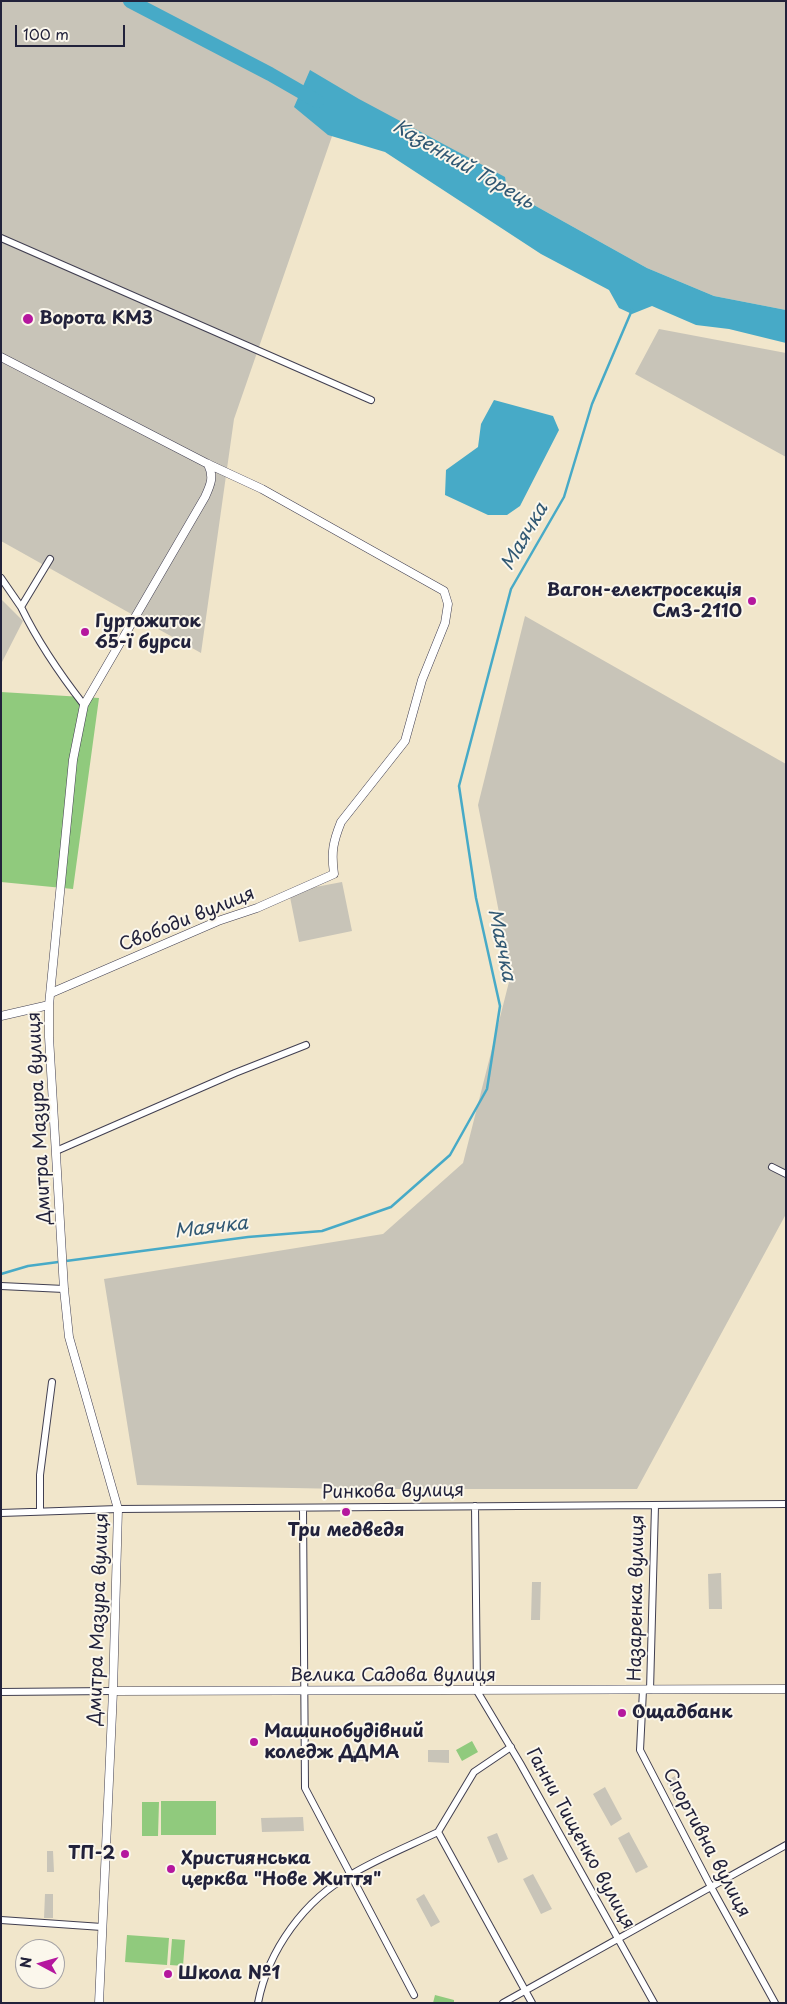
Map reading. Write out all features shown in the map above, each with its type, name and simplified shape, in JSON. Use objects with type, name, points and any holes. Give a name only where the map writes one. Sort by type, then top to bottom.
[{"type":"street","points":[[1,238],[371,400]]},
{"type":"street","points":[[1,356],[208,464]]},
{"type":"street","name":"Дмитра Мазура вулиця","points":[[99,2003],[118,1509],[69,1337],[61,1239],[49,1006],[55,929],[73,760],[84,705],[205,497],[212,481],[212,472],[208,464]]},
{"type":"street","name":"Свободи вулиця","points":[[51,993],[218,921],[257,908],[334,874],[332,854],[341,822],[406,741],[422,680],[445,623],[447,597],[444,591],[262,489],[208,464]]},
{"type":"street","points":[[21,607],[50,559]]},
{"type":"street","points":[[1,578],[21,607],[37,640],[59,673],[84,705]]},
{"type":"street","points":[[1,1016],[49,1006]]},
{"type":"street","points":[[56,1151],[235,1073],[306,1045]]},
{"type":"street","points":[[772,1167],[786,1174]]},
{"type":"street","points":[[1,1286],[64,1284]]},
{"type":"street","points":[[40,1511],[40,1475],[52,1382]]},
{"type":"street","name":"Ринкова вулиця","points":[[1,1512],[118,1509],[786,1504]]},
{"type":"street","points":[[475,1506],[476,1691]]},
{"type":"street","name":"Назаренка вулиця","points":[[646,1690],[655,1506]]},
{"type":"street","points":[[304,1508],[305,1788],[414,1995]]},
{"type":"street","name":"Велика Садова вулиця","points":[[1,1692],[786,1689]]},
{"type":"street","name":"Спортивна вулиця","points":[[646,1690],[640,1750],[711,1887],[775,2003]]},
{"type":"street","name":"Ганни Тищенко вулиця","points":[[476,1691],[511,1747],[654,2003]]},
{"type":"street","points":[[258,2003],[274,1955],[294,1923],[320,1896],[350,1874],[438,1832],[474,1772],[511,1747]]},
{"type":"street","points":[[438,1832],[532,2003]]},
{"type":"street","points":[[503,2003],[786,1845]]},
{"type":"street","points":[[1,1920],[102,1927]]},
{"type":"shaded area","points":[[1,1],[786,1],[786,310],[714,296],[647,268],[507,190],[347,93],[234,419],[201,653],[1,541]]},
{"type":"shaded area","points":[[659,329],[786,353],[786,457],[635,374]]},
{"type":"shaded area","points":[[1,599],[23,621],[1,664]]},
{"type":"shaded area","points":[[525,616],[786,764],[786,1214],[637,1489],[344,1489],[137,1485],[104,1279],[383,1234],[463,1163],[511,974],[478,805]]},
{"type":"shaded area","points":[[342,882],[352,931],[299,942],[289,892]]},
{"type":"shaded area","points":[[721,1573],[722,1609],[709,1609],[708,1574]]},
{"type":"shaded area","points":[[532,1582],[541,1582],[540,1620],[531,1620]]},
{"type":"shaded area","points":[[428,1750],[449,1750],[449,1763],[428,1762]]},
{"type":"shaded area","points":[[350,1751],[370,1751],[370,1760],[350,1761]]},
{"type":"shaded area","points":[[675,1776],[684,1796],[675,1801],[666,1781]]},
{"type":"shaded area","points":[[605,1787],[622,1819],[611,1826],[593,1794]]},
{"type":"shaded area","points":[[303,1817],[304,1831],[262,1832],[261,1818]]},
{"type":"shaded area","points":[[629,1832],[648,1867],[636,1873],[618,1838]]},
{"type":"shaded area","points":[[497,1833],[508,1859],[498,1863],[487,1837]]},
{"type":"shaded area","points":[[47,1851],[53,1851],[54,1872],[47,1872]]},
{"type":"shaded area","points":[[533,1874],[552,1909],[541,1914],[523,1879]]},
{"type":"shaded area","points":[[45,1894],[53,1894],[53,1918],[44,1918]]},
{"type":"shaded area","points":[[424,1894],[440,1922],[431,1927],[416,1899]]},
{"type":"green space","points":[[1,692],[99,698],[73,889],[1,882]]},
{"type":"green space","points":[[472,1741],[478,1752],[462,1761],[456,1750]]},
{"type":"green space","points":[[161,1801],[216,1801],[216,1835],[161,1835]]},
{"type":"green space","points":[[142,1802],[159,1802],[158,1836],[142,1836]]},
{"type":"green space","points":[[127,1935],[169,1938],[167,1965],[125,1962]]},
{"type":"green space","points":[[172,1939],[185,1940],[183,1966],[170,1965]]},
{"type":"green space","points":[[435,1995],[454,2000],[454,2003],[433,2003]]},
{"type":"water","points":[[310,70],[359,99],[505,177],[507,190],[647,268],[714,296],[786,310],[786,343],[729,329],[696,325],[652,306],[632,314],[619,308],[609,290],[541,254],[385,152],[328,135],[294,107]]},
{"type":"water","points":[[494,400],[553,416],[559,430],[520,506],[507,515],[488,515],[445,495],[446,470],[478,447],[481,424]]},
{"type":"waterway","name":"Казенний Торець","points":[[130,1],[270,74],[317,101]]},
{"type":"waterway","name":"Маячка","points":[[1,1274],[28,1266],[248,1237],[322,1231],[391,1207],[450,1155],[487,1089],[500,1006],[476,898],[459,786],[511,589],[564,497],[592,404],[632,310]]},
{"type":"place","name":"Ворота КМЗ","points":[[28,319]]},
{"type":"place","name":"Вагон-електросекція См3-2110","points":[[752,601]]},
{"type":"place","name":"Гуртожиток 65-ї бурси","points":[[85,632]]},
{"type":"place","name":"Три медведя","points":[[346,1512]]},
{"type":"place","name":"Ощадбанк","points":[[622,1713]]},
{"type":"place","name":"Машинобудівний коледж ДДМА","points":[[254,1742]]},
{"type":"place","name":"ТП-2","points":[[125,1854]]},
{"type":"place","name":"Християнська церква \"Нове Життя\"","points":[[171,1869]]},
{"type":"place","name":"Школа №1","points":[[168,1974]]}]
